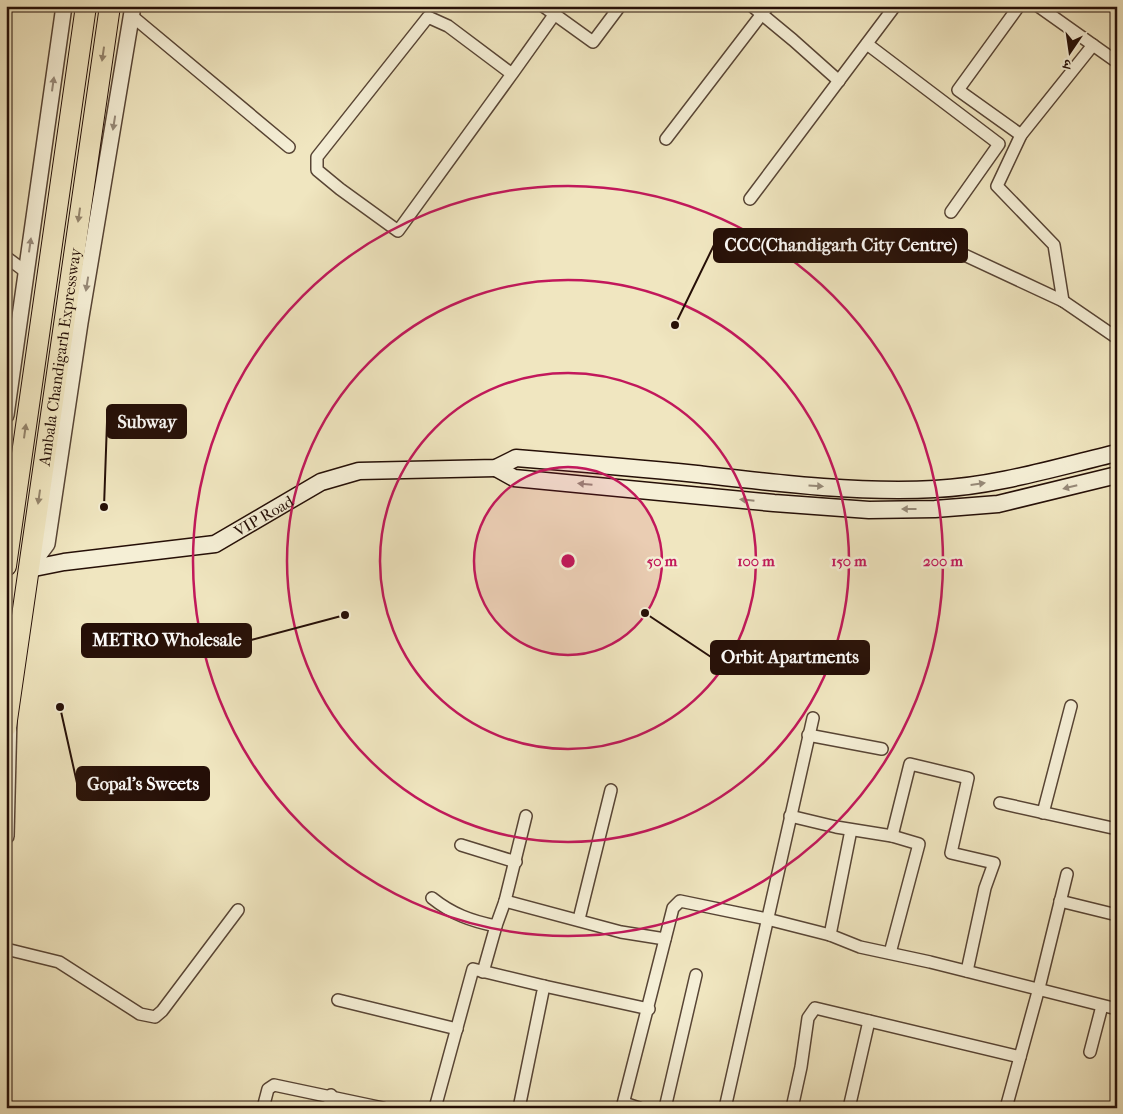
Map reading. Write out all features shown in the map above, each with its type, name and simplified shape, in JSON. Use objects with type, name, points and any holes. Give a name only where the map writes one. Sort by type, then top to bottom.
[{"type":"highway","name":"Ambala Chandigarh Expressway","points":[[7,560],[86,6]]},
{"type":"highway","name":"Ambala Chandigarh Expressway","points":[[6,727],[110,6]]},
{"type":"main road","points":[[496,468],[516,458],[663,470],[779,484],[872,489],[935,489],[980,485],[1117,453]]},
{"type":"main road","name":"VIP Road","points":[[29,569],[64,562],[215,544],[321,482],[358,471],[496,468]]},
{"type":"main road","points":[[496,468],[514,478],[774,503],[869,510],[935,509],[998,504],[1117,475]]},
{"type":"main road","points":[[1038,471],[1048,492]]},
{"type":"street","points":[[6,415],[9,363],[26,272],[64,6]]},
{"type":"street","points":[[543,6],[593,42],[620,6]]},
{"type":"street","points":[[752,6],[765,10],[839,81]]},
{"type":"street","points":[[750,199],[896,6]]},
{"type":"street","points":[[1019,6],[958,90],[1021,135]]},
{"type":"street","points":[[1038,6],[1117,62]]},
{"type":"street","points":[[666,139],[765,10]]},
{"type":"street","points":[[29,569],[47,544],[86,288],[133,11]]},
{"type":"street","points":[[133,11],[289,147]]},
{"type":"street","points":[[512,74],[448,26],[428,17],[317,157],[317,170],[398,231],[512,74],[554,15]]},
{"type":"street","points":[[867,44],[999,144],[951,212]]},
{"type":"street","points":[[1063,301],[1054,245],[996,186],[1021,135],[1093,46]]},
{"type":"street","points":[[928,238],[1063,301],[1117,338]]},
{"type":"street","points":[[6,257],[26,272]]},
{"type":"street","points":[[1043,813],[1071,706]]},
{"type":"street","points":[[6,836],[9,707]]},
{"type":"street","points":[[725,1108],[760,962],[767,918],[813,718]]},
{"type":"street","points":[[808,735],[882,749]]},
{"type":"street","points":[[892,836],[910,764],[968,778],[951,853],[994,863],[985,888],[968,971]]},
{"type":"street","points":[[579,919],[611,790]]},
{"type":"street","points":[[1000,803],[1117,829]]},
{"type":"street","points":[[483,972],[516,862],[526,816]]},
{"type":"street","points":[[790,816],[851,830],[892,836],[919,844],[890,953]]},
{"type":"street","points":[[830,935],[851,830]]},
{"type":"street","points":[[461,845],[516,862]]},
{"type":"street","points":[[1006,1108],[1039,988],[1067,874]]},
{"type":"street","points":[[432,898],[450,912],[473,921],[496,926]]},
{"type":"street","points":[[505,901],[579,919],[621,932],[665,939]]},
{"type":"street","points":[[639,1108],[623,1105],[673,908],[680,901],[767,918],[830,935],[860,947],[1039,988],[1117,1009]]},
{"type":"street","points":[[1060,901],[1117,915]]},
{"type":"street","points":[[6,949],[59,962],[87,978],[140,1014],[155,1017],[162,1011],[238,910]]},
{"type":"street","points":[[435,1108],[473,969],[648,1009]]},
{"type":"street","points":[[665,1108],[696,975]]},
{"type":"street","points":[[519,1108],[537,1032],[544,986]]},
{"type":"street","points":[[338,1000],[457,1029]]},
{"type":"street","points":[[1090,1052],[1102,1006]]},
{"type":"street","points":[[792,1108],[801,1067],[808,1018],[815,1008],[1020,1057]]},
{"type":"street","points":[[849,1108],[869,1021]]},
{"type":"street","points":[[263,1108],[268,1089],[274,1085],[331,1095],[383,1108]]},
{"type":"street","points":[[329,1108],[331,1095]]},
{"type":"place","name":"CCC(Chandigarh City Centre)","points":[[675,325]]},
{"type":"place","name":"Subway","points":[[104,507]]},
{"type":"place","name":"Orbit Apartments","points":[[645,613]]},
{"type":"place","name":"METRO Wholesale","points":[[345,615]]},
{"type":"place","name":"Gopal's Sweets","points":[[60,707]]}]
